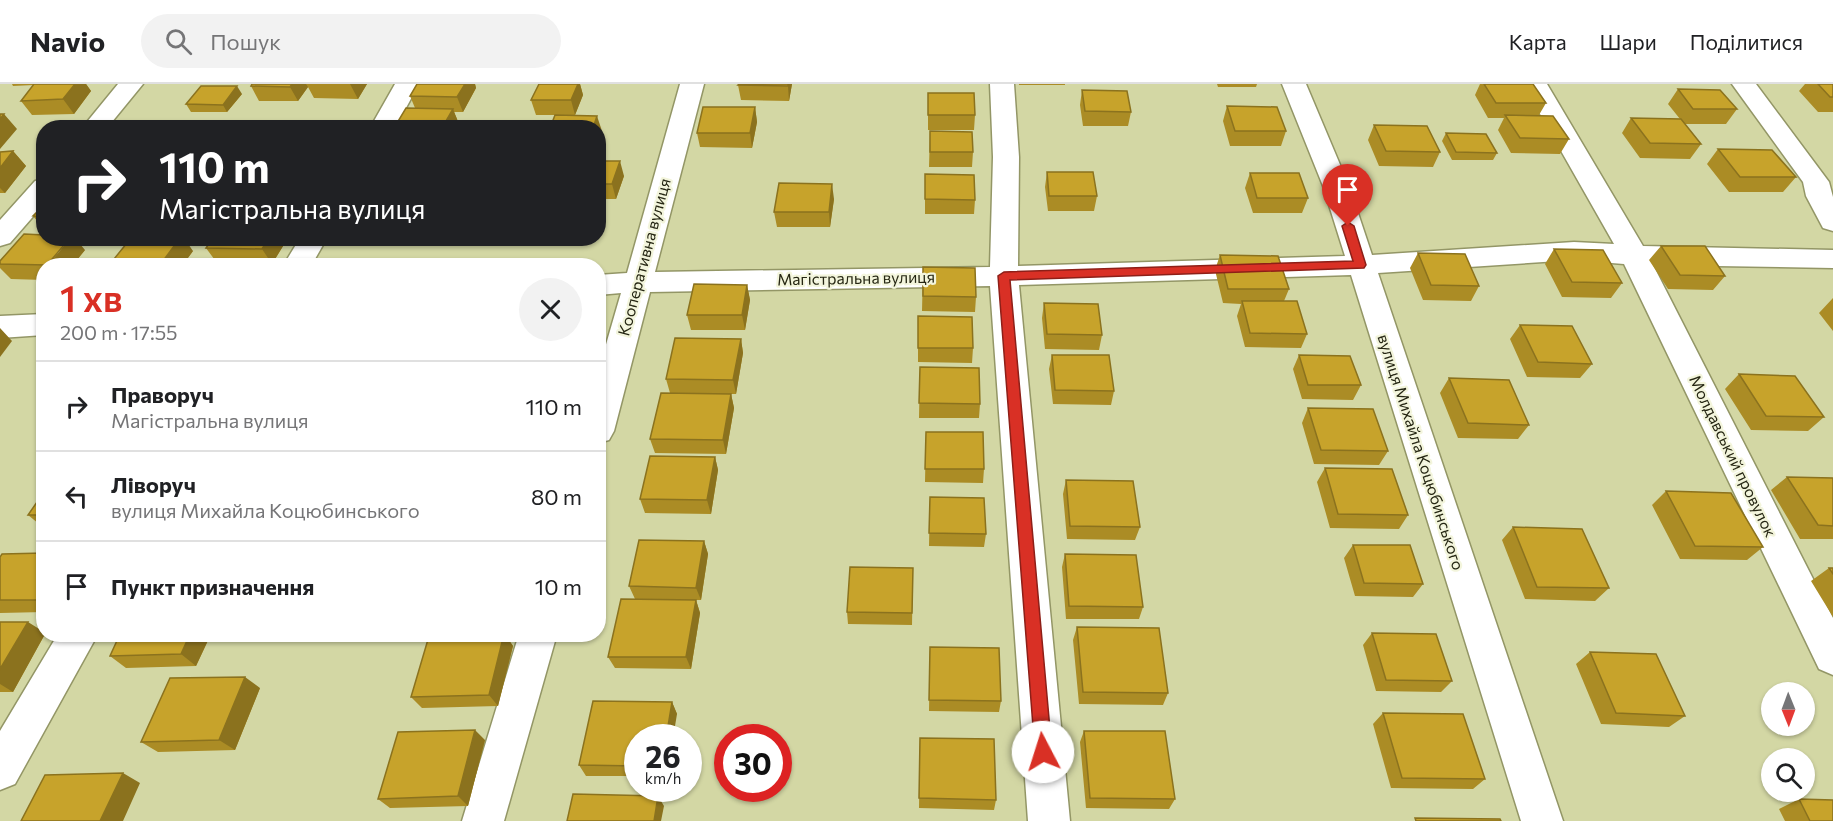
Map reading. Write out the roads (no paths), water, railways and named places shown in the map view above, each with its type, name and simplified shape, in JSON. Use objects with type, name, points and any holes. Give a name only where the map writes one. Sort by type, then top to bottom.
[{"type":"street","points":[[101,120],[132,84]]},
{"type":"street","points":[[387,120],[407,84]]},
{"type":"street","name":"Кооперативна вулиця","points":[[606,401],[692,84]]},
{"type":"street","points":[[1002,84],[1006,157],[1004,276],[1049,821]]},
{"type":"street","name":"вулиця Михайла Коцюбинського","points":[[1294,84],[1336,186],[1542,821]]},
{"type":"street","name":"Молдавський провулок","points":[[1535,84],[1634,255],[1833,657]]},
{"type":"street","points":[[1744,84],[1816,182],[1819,196],[1833,222]]},
{"type":"street","points":[[0,237],[36,196]]},
{"type":"street","name":"Магістральна вулиця","points":[[606,284],[1004,276],[1360,265],[1574,251],[1634,255],[1833,259]]},
{"type":"street","points":[[0,327],[36,325]]},
{"type":"street","points":[[0,770],[74,642]]},
{"type":"street","points":[[483,821],[536,642]]}]
